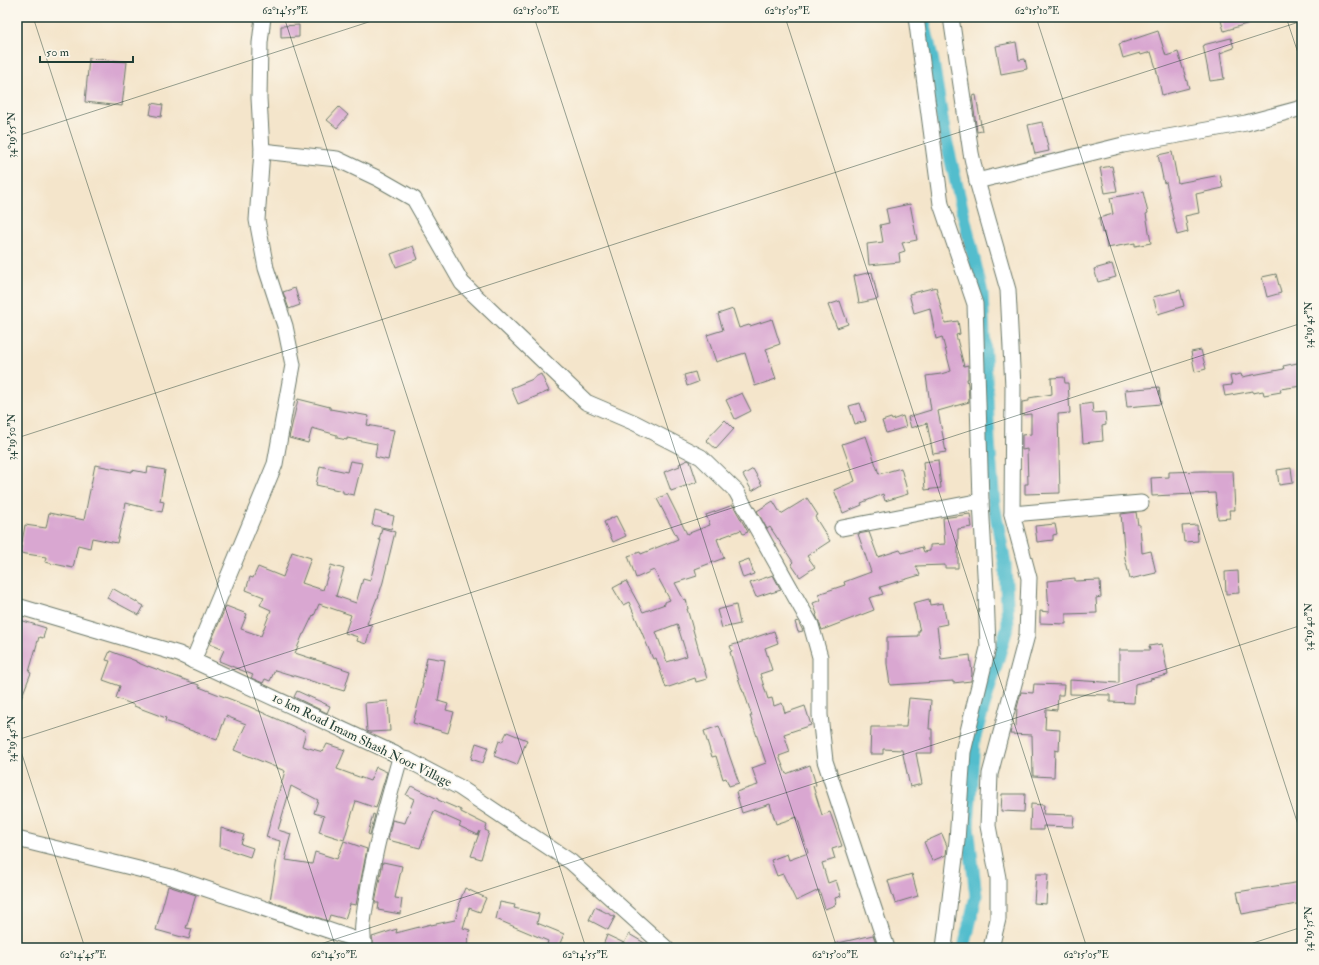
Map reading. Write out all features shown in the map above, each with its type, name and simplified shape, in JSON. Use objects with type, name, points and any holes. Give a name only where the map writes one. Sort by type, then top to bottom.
[{"type":"street","points":[[193,661],[275,464],[293,365],[285,326],[266,268],[257,220],[262,150],[259,98],[260,43],[263,17]]},
{"type":"street","points":[[916,17],[941,204],[975,304],[981,501],[988,648],[963,752],[957,841],[944,948]]},
{"type":"street","points":[[951,17],[971,153],[977,182],[1008,290],[1013,387],[1012,514],[1029,578],[1027,635],[990,774],[988,826],[998,878],[998,919],[991,948]]},
{"type":"street","points":[[977,182],[1123,145],[1246,123],[1302,108]]},
{"type":"street","points":[[262,150],[337,159],[379,179],[414,199],[462,283],[586,402],[635,423],[701,457],[736,491],[811,625],[820,657],[820,715],[824,761],[887,948]]},
{"type":"street","points":[[842,528],[981,501]]},
{"type":"street","points":[[1012,514],[1141,503]]},
{"type":"street","name":"10 km Road Imam Shash Noor Village","points":[[17,606],[179,654],[395,754],[400,758],[408,760],[459,787],[571,862],[666,948]]},
{"type":"street","points":[[17,839],[171,877],[364,945],[362,925],[372,863],[400,758]]},
{"type":"building","points":[[1220,17],[1261,17],[1262,19],[1224,31]]},
{"type":"building","points":[[299,25],[299,37],[281,38],[281,26]]},
{"type":"building","points":[[1158,31],[1166,56],[1178,52],[1189,88],[1162,95],[1151,52],[1141,55],[1140,53],[1123,58],[1119,44]]},
{"type":"building","points":[[1231,38],[1234,48],[1220,53],[1224,79],[1210,81],[1203,45]]},
{"type":"building","points":[[1016,42],[1019,60],[1025,59],[1027,69],[1001,74],[996,46]]},
{"type":"building","points":[[89,58],[127,62],[122,106],[85,102]]},
{"type":"building","points":[[976,95],[982,131],[977,132],[972,96]]},
{"type":"building","points":[[152,103],[163,105],[161,117],[150,115]]},
{"type":"building","points":[[339,107],[348,115],[337,128],[327,120]]},
{"type":"building","points":[[1042,122],[1049,151],[1035,154],[1028,125]]},
{"type":"building","points":[[1172,152],[1178,183],[1220,175],[1223,188],[1196,194],[1199,213],[1185,216],[1188,232],[1177,235],[1166,182],[1164,183],[1158,155]]},
{"type":"building","points":[[1112,166],[1117,191],[1105,193],[1100,168]]},
{"type":"building","points":[[1143,192],[1148,213],[1146,214],[1151,243],[1135,246],[1135,243],[1107,248],[1104,232],[1102,233],[1099,218],[1113,214],[1110,198]]},
{"type":"building","points":[[910,204],[917,240],[902,243],[905,251],[899,253],[900,262],[869,265],[867,244],[883,242],[880,225],[889,223],[886,209]]},
{"type":"building","points":[[413,246],[418,259],[396,267],[391,254]]},
{"type":"building","points":[[1112,264],[1116,277],[1098,282],[1094,269]]},
{"type":"building","points":[[872,272],[878,299],[859,303],[854,276]]},
{"type":"building","points":[[1276,274],[1281,293],[1267,297],[1262,277]]},
{"type":"building","points":[[936,287],[945,323],[958,321],[960,334],[956,335],[964,366],[968,365],[967,379],[969,402],[938,411],[946,452],[933,454],[927,423],[911,428],[908,417],[931,410],[926,376],[951,371],[942,337],[936,339],[930,308],[914,313],[909,294]]},
{"type":"building","points":[[295,288],[300,305],[289,309],[283,292]]},
{"type":"building","points":[[1180,290],[1184,306],[1158,314],[1153,297]]},
{"type":"building","points":[[840,301],[848,324],[837,328],[828,305]]},
{"type":"building","points":[[733,309],[739,328],[772,319],[780,344],[766,349],[776,379],[755,386],[745,353],[716,362],[707,335],[723,330],[718,314]]},
{"type":"building","points":[[1201,350],[1206,369],[1195,372],[1191,352]]},
{"type":"building","points":[[1302,362],[1302,386],[1280,389],[1281,392],[1264,395],[1263,391],[1253,393],[1253,391],[1225,396],[1223,386],[1232,385],[1230,376],[1241,374],[1242,377],[1284,369],[1283,366]]},
{"type":"building","points":[[695,372],[698,382],[687,386],[684,375]]},
{"type":"building","points":[[541,374],[549,391],[518,404],[511,388]]},
{"type":"building","points":[[1064,377],[1065,383],[1068,383],[1070,413],[1058,414],[1060,493],[1025,494],[1025,484],[1028,484],[1027,449],[1022,450],[1022,435],[1031,434],[1031,414],[1022,415],[1022,402],[1029,401],[1029,398],[1052,394],[1051,378]]},
{"type":"building","points":[[1159,387],[1161,404],[1127,407],[1125,390]]},
{"type":"building","points":[[742,393],[751,411],[735,419],[726,400]]},
{"type":"building","points":[[298,399],[330,407],[330,409],[369,416],[367,425],[394,430],[388,460],[375,457],[377,444],[347,438],[347,440],[337,438],[337,435],[312,428],[308,443],[289,438]]},
{"type":"building","points":[[860,403],[866,421],[855,424],[849,406]]},
{"type":"building","points":[[1092,403],[1093,413],[1105,412],[1106,425],[1102,426],[1103,441],[1083,443],[1080,405]]},
{"type":"building","points":[[903,416],[906,427],[886,433],[882,421],[891,418],[892,420]]},
{"type":"building","points":[[725,420],[734,429],[716,449],[706,440]]},
{"type":"building","points":[[866,436],[879,474],[901,468],[908,494],[885,501],[883,494],[861,503],[862,505],[843,513],[834,490],[855,481],[842,444]]},
{"type":"building","points":[[688,460],[690,461],[697,482],[671,491],[664,472],[680,466],[679,464]]},
{"type":"building","points":[[938,460],[941,488],[925,490],[923,462]]},
{"type":"building","points":[[350,461],[362,463],[354,495],[316,485],[320,466],[347,472]]},
{"type":"building","points":[[95,465],[132,472],[132,470],[147,473],[148,467],[165,470],[160,501],[164,502],[162,512],[126,503],[117,543],[92,538],[90,548],[78,545],[73,568],[45,562],[46,557],[20,553],[25,525],[46,528],[49,513],[84,520]]},
{"type":"building","points":[[1291,468],[1293,483],[1279,485],[1277,470]]},
{"type":"building","points":[[753,469],[762,485],[752,491],[743,475]]},
{"type":"building","points":[[1233,471],[1235,510],[1229,510],[1230,518],[1218,519],[1215,493],[1152,496],[1151,478],[1169,477],[1169,472]]},
{"type":"building","points":[[667,494],[687,534],[710,525],[706,515],[733,505],[748,532],[743,534],[741,530],[717,539],[724,558],[695,569],[697,576],[675,583],[684,600],[686,599],[687,609],[707,679],[696,682],[695,678],[666,688],[656,658],[653,659],[629,602],[623,605],[613,588],[626,581],[643,612],[665,604],[665,602],[670,600],[654,570],[636,578],[628,556],[640,552],[641,554],[678,539],[657,499]],"holes":[[[677,624],[687,656],[667,662],[656,632]]]},
{"type":"building","points":[[807,498],[818,515],[815,517],[830,541],[807,556],[815,567],[800,577],[791,564],[793,562],[770,527],[767,529],[757,511],[773,501],[781,514]]},
{"type":"building","points":[[375,511],[394,516],[391,529],[372,525]]},
{"type":"building","points":[[1136,512],[1138,525],[1140,525],[1142,553],[1151,551],[1156,573],[1130,579],[1125,559],[1121,514]]},
{"type":"building","points":[[970,514],[972,527],[958,529],[958,568],[945,568],[945,565],[916,566],[920,575],[880,587],[883,594],[869,598],[874,610],[822,630],[813,603],[821,600],[818,594],[845,585],[844,582],[871,572],[858,534],[869,532],[878,557],[900,550],[902,553],[922,547],[924,552],[930,551],[930,545],[945,544],[943,518]]},
{"type":"building","points":[[616,516],[626,536],[613,542],[604,522]]},
{"type":"building","points":[[1055,524],[1057,534],[1053,535],[1053,540],[1037,542],[1035,526]]},
{"type":"building","points":[[1197,525],[1198,541],[1184,542],[1182,526]]},
{"type":"building","points":[[382,528],[395,532],[383,582],[367,624],[372,625],[366,644],[357,641],[358,637],[345,633],[351,615],[319,604],[295,653],[350,671],[344,691],[275,670],[270,681],[265,679],[263,683],[251,678],[253,675],[219,661],[224,650],[210,644],[226,606],[247,614],[241,629],[261,636],[271,610],[260,605],[264,597],[246,590],[250,577],[253,578],[258,567],[283,577],[292,552],[311,558],[302,583],[323,590],[331,565],[344,569],[336,596],[356,603],[363,579],[370,581],[381,540],[379,540]]},
{"type":"building","points":[[749,559],[754,574],[743,578],[738,563]]},
{"type":"building","points":[[1238,571],[1239,593],[1226,594],[1225,572]]},
{"type":"building","points":[[773,575],[781,590],[756,597],[750,583]]},
{"type":"building","points":[[1075,578],[1075,581],[1100,580],[1101,597],[1096,598],[1097,613],[1066,614],[1066,624],[1040,623],[1040,611],[1049,612],[1047,581]]},
{"type":"building","points":[[112,588],[144,606],[139,615],[107,598]]},
{"type":"building","points":[[929,599],[930,605],[943,603],[947,624],[937,626],[941,659],[970,655],[972,674],[971,681],[890,685],[887,664],[887,637],[918,636],[918,631],[920,631],[913,603]]},
{"type":"building","points":[[736,605],[740,624],[722,628],[717,610]]},
{"type":"building","points":[[17,619],[46,628],[43,638],[39,637],[29,672],[31,673],[18,706],[17,673],[21,660],[17,659]]},
{"type":"building","points":[[798,621],[803,631],[798,632],[795,622]]},
{"type":"building","points":[[774,631],[778,643],[765,648],[772,670],[760,674],[768,699],[772,698],[774,706],[782,703],[785,713],[805,706],[811,725],[784,734],[790,752],[779,756],[786,774],[810,765],[816,785],[813,786],[822,815],[830,812],[842,846],[832,849],[835,859],[822,863],[828,883],[836,880],[841,896],[835,898],[835,905],[825,909],[819,890],[796,901],[783,874],[777,876],[771,860],[787,854],[789,860],[808,853],[797,817],[776,824],[770,804],[742,813],[736,792],[758,785],[752,768],[766,763],[750,716],[752,716],[736,672],[730,652],[732,651],[730,646]]},
{"type":"building","points":[[1162,644],[1168,675],[1135,684],[1134,703],[1110,702],[1110,695],[1070,694],[1070,680],[1119,683],[1119,650],[1150,650],[1149,646]]},
{"type":"building","points":[[110,651],[148,667],[199,685],[199,687],[248,706],[306,732],[302,746],[323,752],[327,744],[345,750],[337,769],[370,781],[376,767],[387,772],[376,808],[356,801],[344,840],[319,832],[324,816],[314,813],[318,800],[291,786],[278,830],[291,834],[285,856],[287,856],[286,860],[312,864],[315,852],[337,859],[344,841],[367,849],[356,905],[350,904],[345,919],[330,915],[328,921],[270,901],[280,841],[266,837],[285,771],[234,750],[246,724],[226,716],[217,740],[165,721],[166,718],[116,698],[120,686],[103,680],[110,661],[106,660]]},
{"type":"building","points":[[427,657],[445,660],[438,701],[448,704],[446,710],[454,712],[448,733],[413,723],[423,684]]},
{"type":"building","points":[[1034,684],[1064,685],[1063,695],[1058,695],[1057,710],[1046,709],[1045,729],[1060,730],[1059,751],[1055,750],[1054,777],[1033,776],[1032,735],[1010,734],[1012,725],[1016,726],[1017,708],[1021,692],[1033,693]]},
{"type":"building","points":[[297,691],[330,706],[327,713],[294,697]]},
{"type":"building","points":[[909,698],[931,700],[929,729],[932,729],[932,753],[916,753],[922,784],[910,787],[902,750],[883,749],[883,754],[870,754],[871,727],[906,727]]},
{"type":"building","points":[[388,701],[390,731],[367,731],[365,703]]},
{"type":"building","points":[[719,726],[739,783],[729,786],[726,778],[723,779],[716,756],[712,757],[704,731]]},
{"type":"building","points":[[507,732],[527,740],[517,765],[494,756],[499,741],[502,742]]},
{"type":"building","points":[[476,743],[488,747],[483,763],[471,759]]},
{"type":"building","points":[[411,786],[461,810],[461,812],[487,825],[485,830],[489,832],[481,859],[471,856],[480,831],[478,835],[459,826],[461,823],[434,811],[420,848],[388,840],[392,820],[405,823],[414,799],[406,795]]},
{"type":"building","points":[[1002,794],[1025,794],[1024,812],[1001,811]]},
{"type":"building","points":[[1031,804],[1044,805],[1043,814],[1074,815],[1073,827],[1043,826],[1043,830],[1030,830]]},
{"type":"building","points":[[373,814],[375,815],[370,835],[368,834]]},
{"type":"building","points":[[221,828],[244,835],[241,844],[253,848],[250,857],[220,847]]},
{"type":"building","points":[[942,834],[947,846],[946,855],[932,861],[924,842]]},
{"type":"building","points":[[383,862],[402,866],[395,898],[402,899],[400,914],[378,910],[379,903],[375,903]]},
{"type":"building","points":[[912,874],[918,896],[895,903],[888,881]]},
{"type":"building","points":[[1036,874],[1048,874],[1046,904],[1034,903]]},
{"type":"building","points":[[1301,882],[1302,903],[1242,914],[1237,892]]},
{"type":"building","points":[[168,886],[196,895],[186,928],[192,929],[189,939],[156,930]]},
{"type":"building","points":[[465,888],[486,898],[480,912],[469,908],[463,928],[470,930],[467,947],[374,948],[372,937],[397,929],[396,933],[431,924],[455,920],[460,904],[459,903]]},
{"type":"building","points":[[500,902],[515,905],[514,908],[539,914],[537,923],[564,934],[558,948],[546,948],[548,941],[496,919]]},
{"type":"building","points":[[595,907],[615,917],[608,930],[589,920]]},
{"type":"building","points":[[629,934],[653,948],[602,948],[607,935],[624,943]]},
{"type":"building","points":[[873,935],[878,948],[835,948],[834,944]]},
{"type":"waterway","points":[[923,17],[933,62],[944,131],[982,293],[989,441],[994,505],[1005,564],[1008,625],[974,740],[968,826],[976,896],[964,948]]}]
